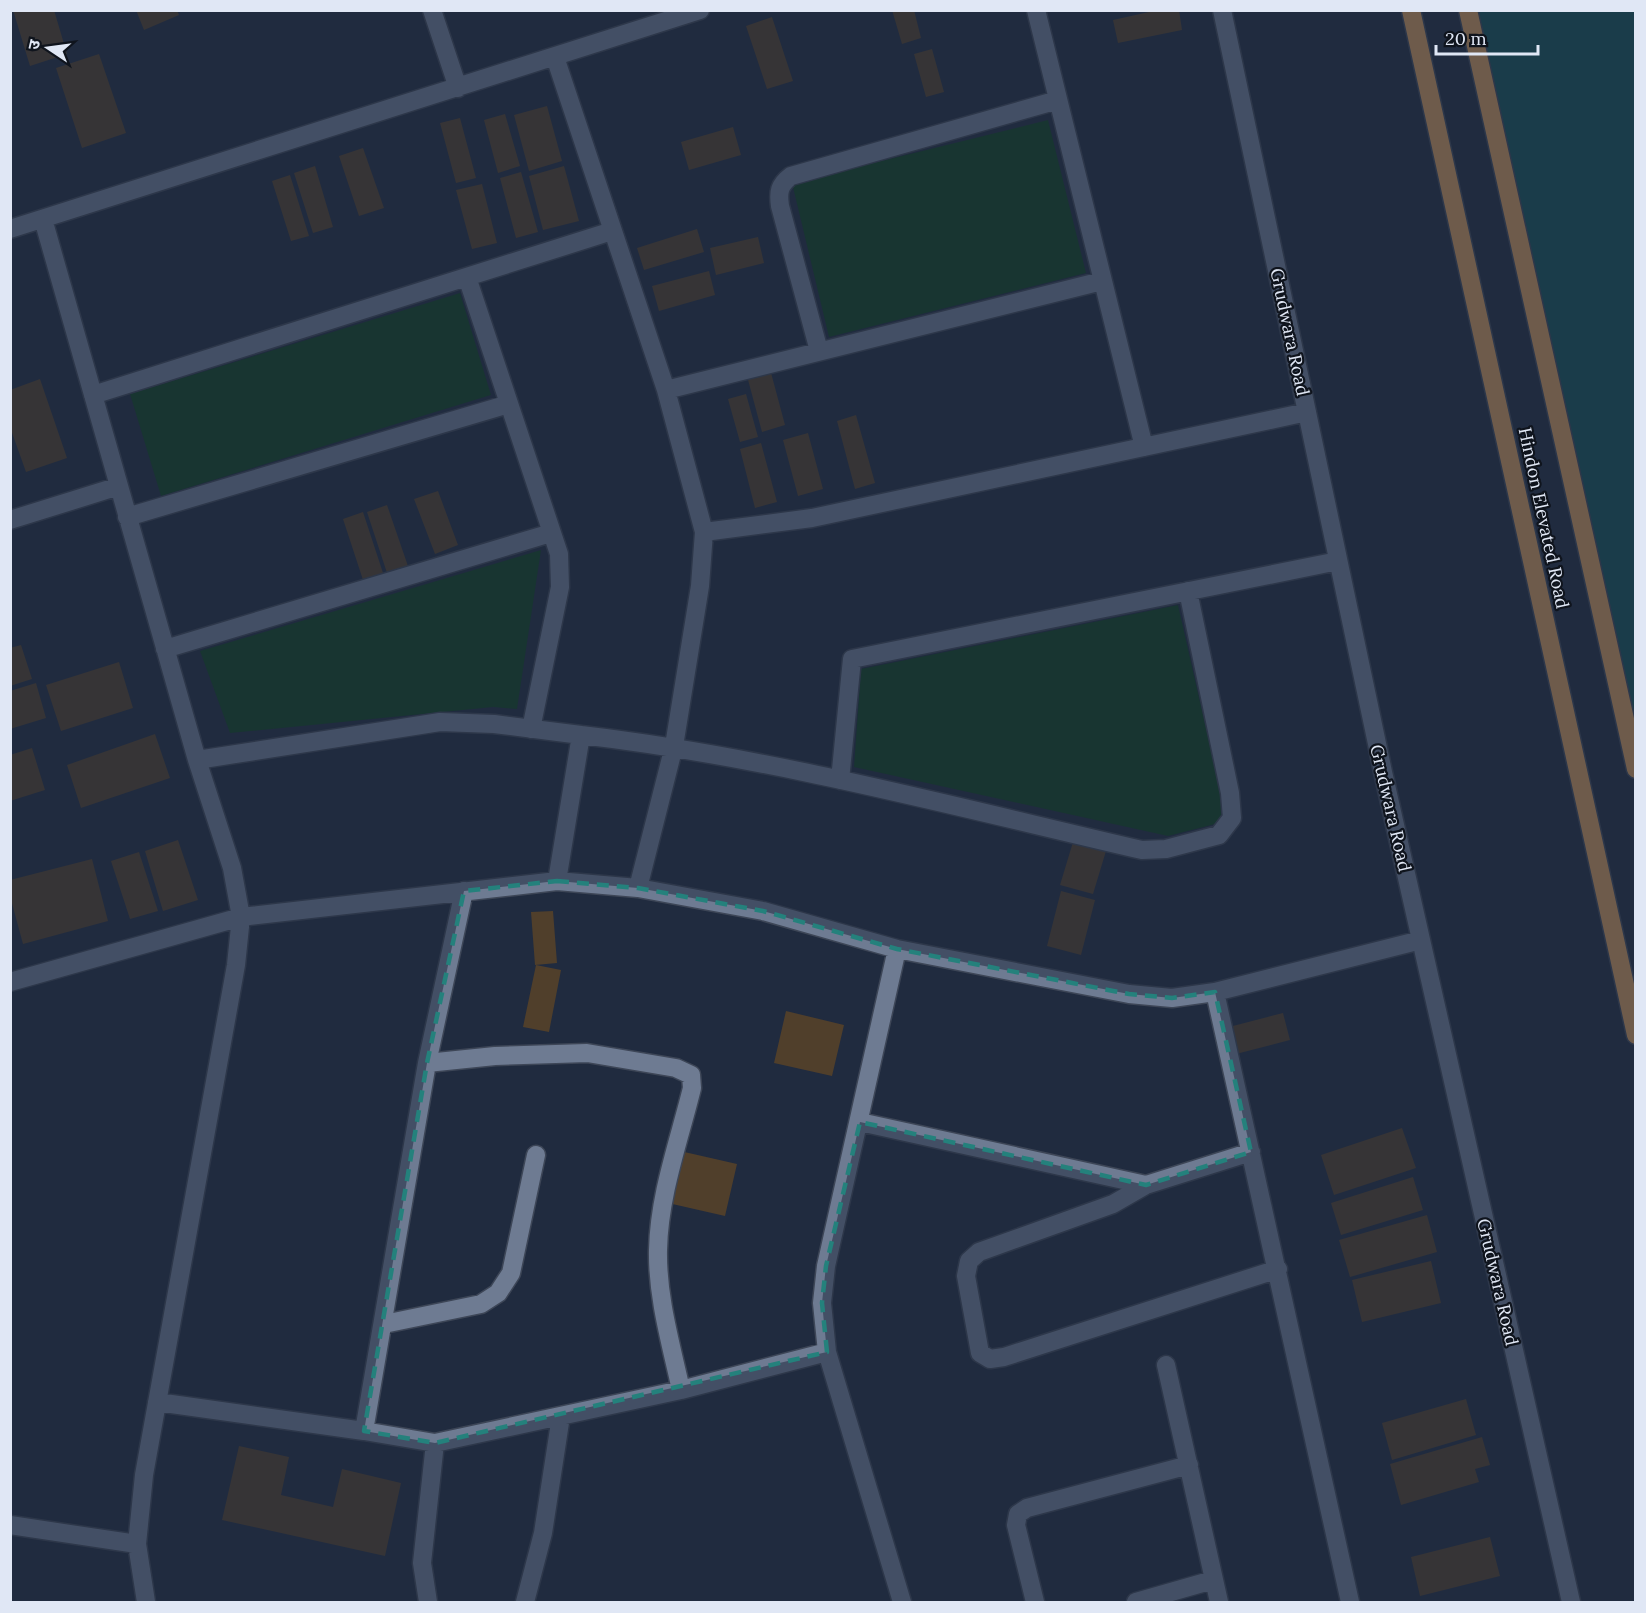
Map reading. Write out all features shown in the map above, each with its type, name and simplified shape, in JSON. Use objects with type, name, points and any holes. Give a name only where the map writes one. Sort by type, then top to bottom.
[{"type":"highway","name":"Hindon Elevated Road","points":[[1411,10],[1635,1035]]},
{"type":"highway","name":"Hindon Elevated Road","points":[[1468,10],[1635,770]]},
{"type":"street","points":[[432,10],[458,88]]},
{"type":"street","points":[[10,229],[555,57],[673,15],[700,10]]},
{"type":"street","points":[[1035,10],[1144,447]]},
{"type":"street","name":"Grudwara Road","points":[[1222,10],[1338,561],[1421,940],[1571,1602]]},
{"type":"street","points":[[555,57],[666,390],[704,532],[700,586],[674,746],[638,888]]},
{"type":"street","points":[[819,351],[780,206],[778,193],[782,183],[791,176],[1058,100]]},
{"type":"street","points":[[43,219],[197,760],[232,868],[241,917],[236,965],[144,1475],[137,1544],[146,1602]]},
{"type":"street","points":[[93,395],[612,231]]},
{"type":"street","points":[[467,277],[559,554],[560,586],[531,729]]},
{"type":"street","points":[[666,390],[1102,281]]},
{"type":"street","points":[[128,517],[509,404]]},
{"type":"street","points":[[704,532],[812,518],[1307,412]]},
{"type":"street","points":[[10,520],[119,486]]},
{"type":"street","points":[[165,649],[551,533]]},
{"type":"street","points":[[840,780],[852,659],[1338,561]]},
{"type":"street","points":[[197,760],[440,722],[494,724],[674,746],[840,780],[1142,850],[1166,849],[1219,835],[1232,818],[1230,793],[1188,591]]},
{"type":"street","points":[[557,881],[581,735]]},
{"type":"street","points":[[10,982],[241,917],[557,881],[638,888],[763,910],[897,950],[1129,994],[1172,998],[1215,993],[1421,940]]},
{"type":"street","points":[[364,1431],[427,1063],[464,891]]},
{"type":"street","points":[[897,950],[826,1266],[822,1303],[827,1352],[902,1602]]},
{"type":"street","points":[[1215,993],[1350,1602]]},
{"type":"street","points":[[427,1063],[495,1056],[587,1053],[676,1068],[691,1075],[692,1088],[661,1213],[658,1251],[661,1296],[681,1390]]},
{"type":"street","points":[[860,1122],[1146,1185]]},
{"type":"street","points":[[1251,1152],[1146,1185],[1113,1204],[979,1252],[969,1262],[966,1276],[980,1353],[990,1359],[1004,1358],[1278,1269]]},
{"type":"street","points":[[384,1324],[481,1304],[498,1293],[511,1273],[536,1155]]},
{"type":"street","points":[[157,1402],[435,1443],[681,1390],[827,1352]]},
{"type":"street","points":[[1166,1365],[1219,1602]]},
{"type":"street","points":[[525,1602],[543,1533],[561,1416]]},
{"type":"street","points":[[428,1602],[422,1563],[435,1443]]},
{"type":"street","points":[[1035,1602],[1016,1525],[1018,1514],[1027,1508],[1189,1465]]},
{"type":"street","points":[[10,1525],[137,1544]]},
{"type":"street","points":[[1136,1602],[1213,1580]]},
{"type":"highlighted area","points":[[557,881],[638,888],[763,911],[897,949],[1129,994],[1172,998],[1215,992],[1251,1152],[1146,1185],[860,1122],[826,1266],[822,1303],[827,1352],[435,1443],[364,1431],[427,1063],[464,891]]},
{"type":"shaded area","points":[[1474,11],[1635,11],[1635,754]]},
{"type":"shaded area","points":[[1048,120],[1086,273],[829,337],[792,183]]},
{"type":"shaded area","points":[[460,293],[491,395],[161,496],[130,394]]},
{"type":"shaded area","points":[[541,550],[517,709],[493,707],[230,733],[200,651]]},
{"type":"shaded area","points":[[1178,605],[1227,821],[1168,836],[854,767],[861,669]]},
{"type":"building","points":[[13,10],[54,10],[67,54],[30,66]]},
{"type":"building","points":[[136,10],[177,10],[179,15],[144,30]]},
{"type":"building","points":[[892,10],[914,10],[921,38],[902,44]]},
{"type":"building","points":[[1158,10],[1179,10],[1182,30],[1118,43],[1113,20]]},
{"type":"building","points":[[772,17],[793,81],[767,89],[746,26]]},
{"type":"building","points":[[932,49],[944,92],[926,97],[914,54]]},
{"type":"building","points":[[99,54],[126,133],[82,148],[56,68]]},
{"type":"building","points":[[547,106],[562,161],[529,171],[514,115]]},
{"type":"building","points":[[505,114],[520,166],[498,173],[484,120]]},
{"type":"building","points":[[460,118],[476,178],[456,183],[440,123]]},
{"type":"building","points":[[733,127],[741,155],[689,170],[681,142]]},
{"type":"building","points":[[363,148],[384,208],[359,216],[339,156]]},
{"type":"building","points":[[315,166],[333,227],[313,233],[294,173]]},
{"type":"building","points":[[564,166],[579,221],[543,230],[529,176]]},
{"type":"building","points":[[521,172],[538,232],[516,238],[500,178]]},
{"type":"building","points":[[290,175],[309,236],[291,241],[272,181]]},
{"type":"building","points":[[482,184],[497,243],[472,249],[456,190]]},
{"type":"building","points":[[697,229],[704,252],[644,270],[637,248]]},
{"type":"building","points":[[758,237],[764,263],[716,275],[710,248]]},
{"type":"building","points":[[709,271],[715,295],[659,311],[652,286]]},
{"type":"building","points":[[770,369],[785,425],[762,432],[747,376]]},
{"type":"building","points":[[40,379],[67,458],[26,472],[10,427],[10,390]]},
{"type":"building","points":[[746,394],[758,437],[740,442],[728,399]]},
{"type":"building","points":[[856,415],[875,483],[855,489],[837,421]]},
{"type":"building","points":[[808,433],[823,489],[798,496],[783,440]]},
{"type":"building","points":[[761,443],[777,502],[755,508],[740,449]]},
{"type":"building","points":[[438,491],[458,545],[435,554],[414,499]]},
{"type":"building","points":[[387,505],[409,569],[388,576],[367,512]]},
{"type":"building","points":[[363,512],[384,576],[364,583],[343,519]]},
{"type":"building","points":[[21,645],[32,679],[10,686],[10,648]]},
{"type":"building","points":[[119,662],[133,708],[61,731],[46,685]]},
{"type":"building","points":[[36,683],[46,718],[10,729],[10,691]]},
{"type":"building","points":[[155,734],[170,778],[81,808],[67,765]]},
{"type":"building","points":[[32,748],[45,790],[10,801],[10,755]]},
{"type":"building","points":[[178,840],[198,900],[163,911],[145,851]]},
{"type":"building","points":[[1073,842],[1106,851],[1093,894],[1060,885]]},
{"type":"building","points":[[139,852],[158,911],[130,919],[111,861]]},
{"type":"building","points":[[92,859],[108,921],[23,944],[10,896],[10,880]]},
{"type":"building","points":[[1061,891],[1095,900],[1081,955],[1047,946]]},
{"type":"building","points":[[553,911],[557,963],[535,965],[531,912]]},
{"type":"building","points":[[536,965],[561,970],[549,1032],[523,1027]]},
{"type":"building","points":[[786,1011],[844,1025],[832,1076],[774,1063]]},
{"type":"building","points":[[1283,1013],[1290,1040],[1236,1054],[1229,1027]]},
{"type":"building","points":[[1402,1128],[1416,1168],[1334,1195],[1321,1155]]},
{"type":"building","points":[[680,1151],[737,1164],[725,1216],[668,1203]]},
{"type":"building","points":[[1413,1177],[1423,1210],[1341,1235],[1331,1203]]},
{"type":"building","points":[[1427,1215],[1437,1252],[1350,1277],[1339,1240]]},
{"type":"building","points":[[1431,1261],[1441,1303],[1362,1322],[1352,1280]]},
{"type":"building","points":[[1466,1399],[1476,1435],[1392,1460],[1382,1423]]},
{"type":"building","points":[[1482,1437],[1490,1465],[1475,1469],[1479,1482],[1401,1505],[1390,1464]]},
{"type":"building","points":[[239,1446],[289,1457],[281,1495],[333,1507],[342,1469],[401,1483],[385,1556],[222,1520]]},
{"type":"building","points":[[1490,1537],[1500,1576],[1420,1596],[1411,1557]]}]
